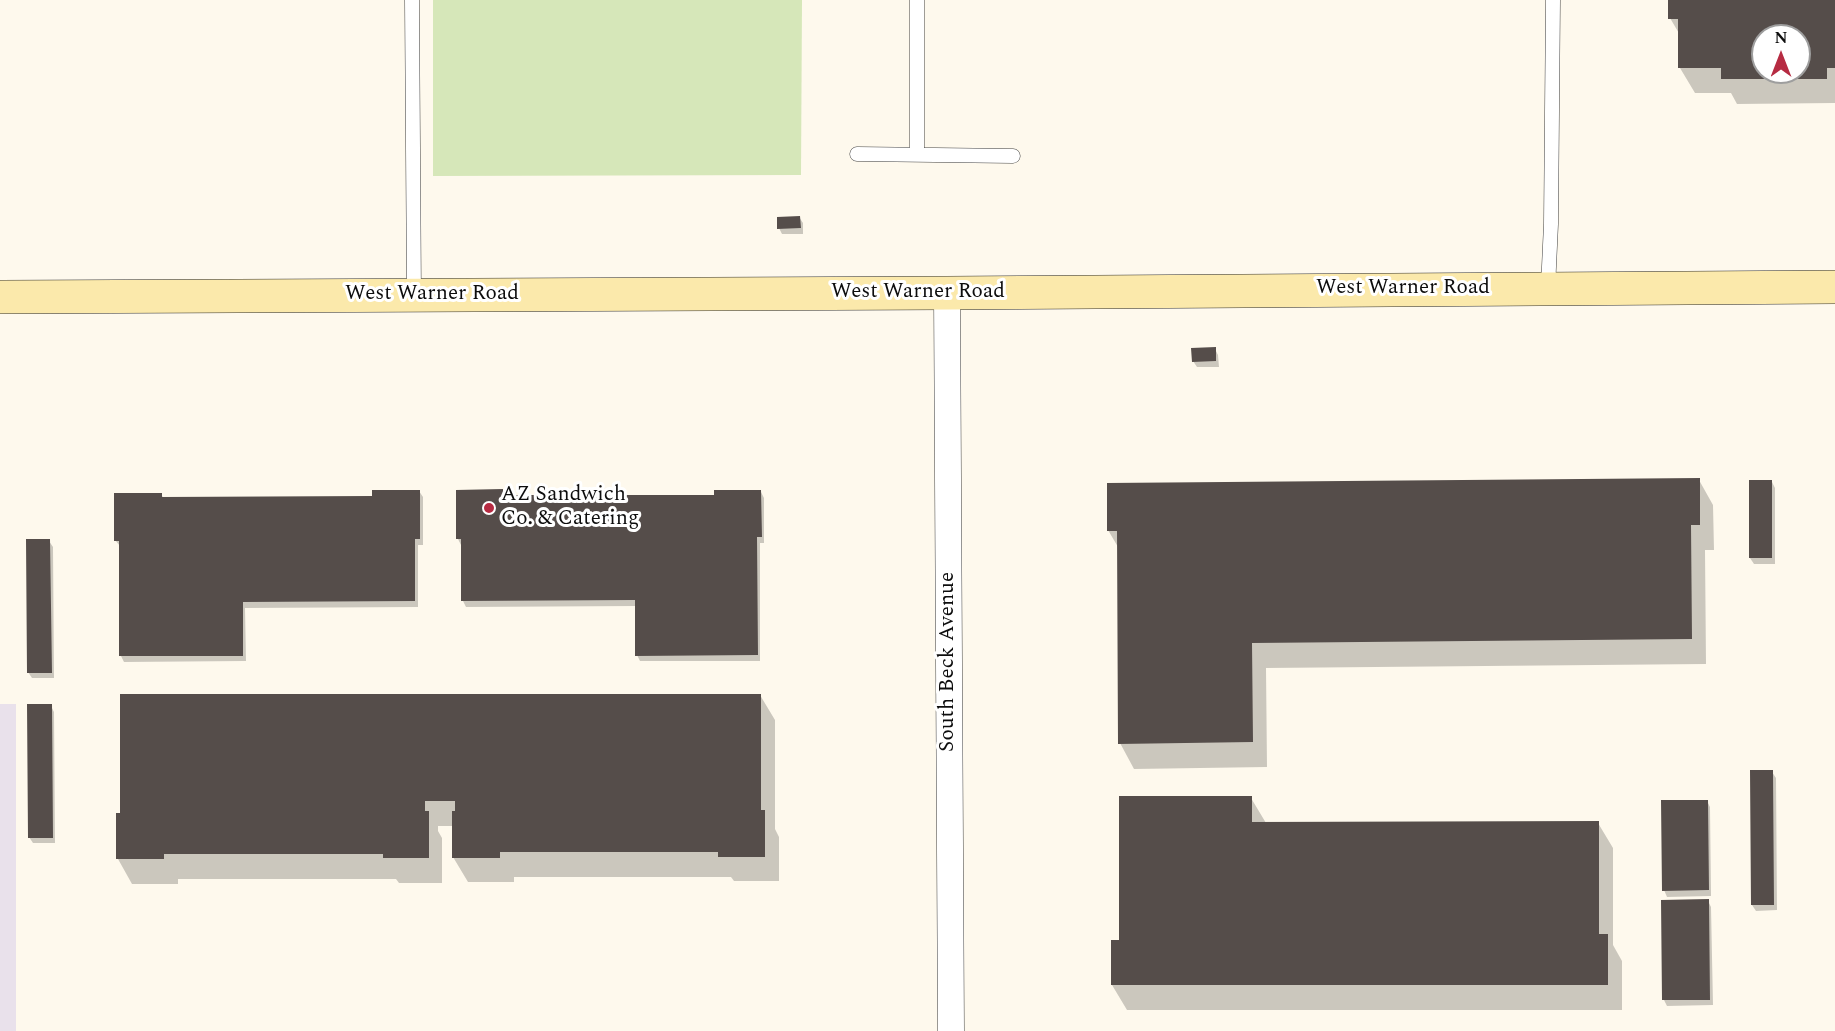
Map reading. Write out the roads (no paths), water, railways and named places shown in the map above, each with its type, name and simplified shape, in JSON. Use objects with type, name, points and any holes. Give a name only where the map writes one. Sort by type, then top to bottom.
[{"type":"main road","name":"West Warner Road","points":[[0,297],[1835,287]]},
{"type":"street","name":"South Beck Avenue","points":[[947,293],[951,1031]]},
{"type":"lane","points":[[412,0],[414,295]]},
{"type":"lane","points":[[917,0],[917,155]]},
{"type":"lane","points":[[1548,288],[1551,224],[1553,0]]},
{"type":"lane","points":[[857,154],[1013,156]]},
{"type":"place","name":"AZ Sandwich Co. & Catering","points":[[489,508]]}]
